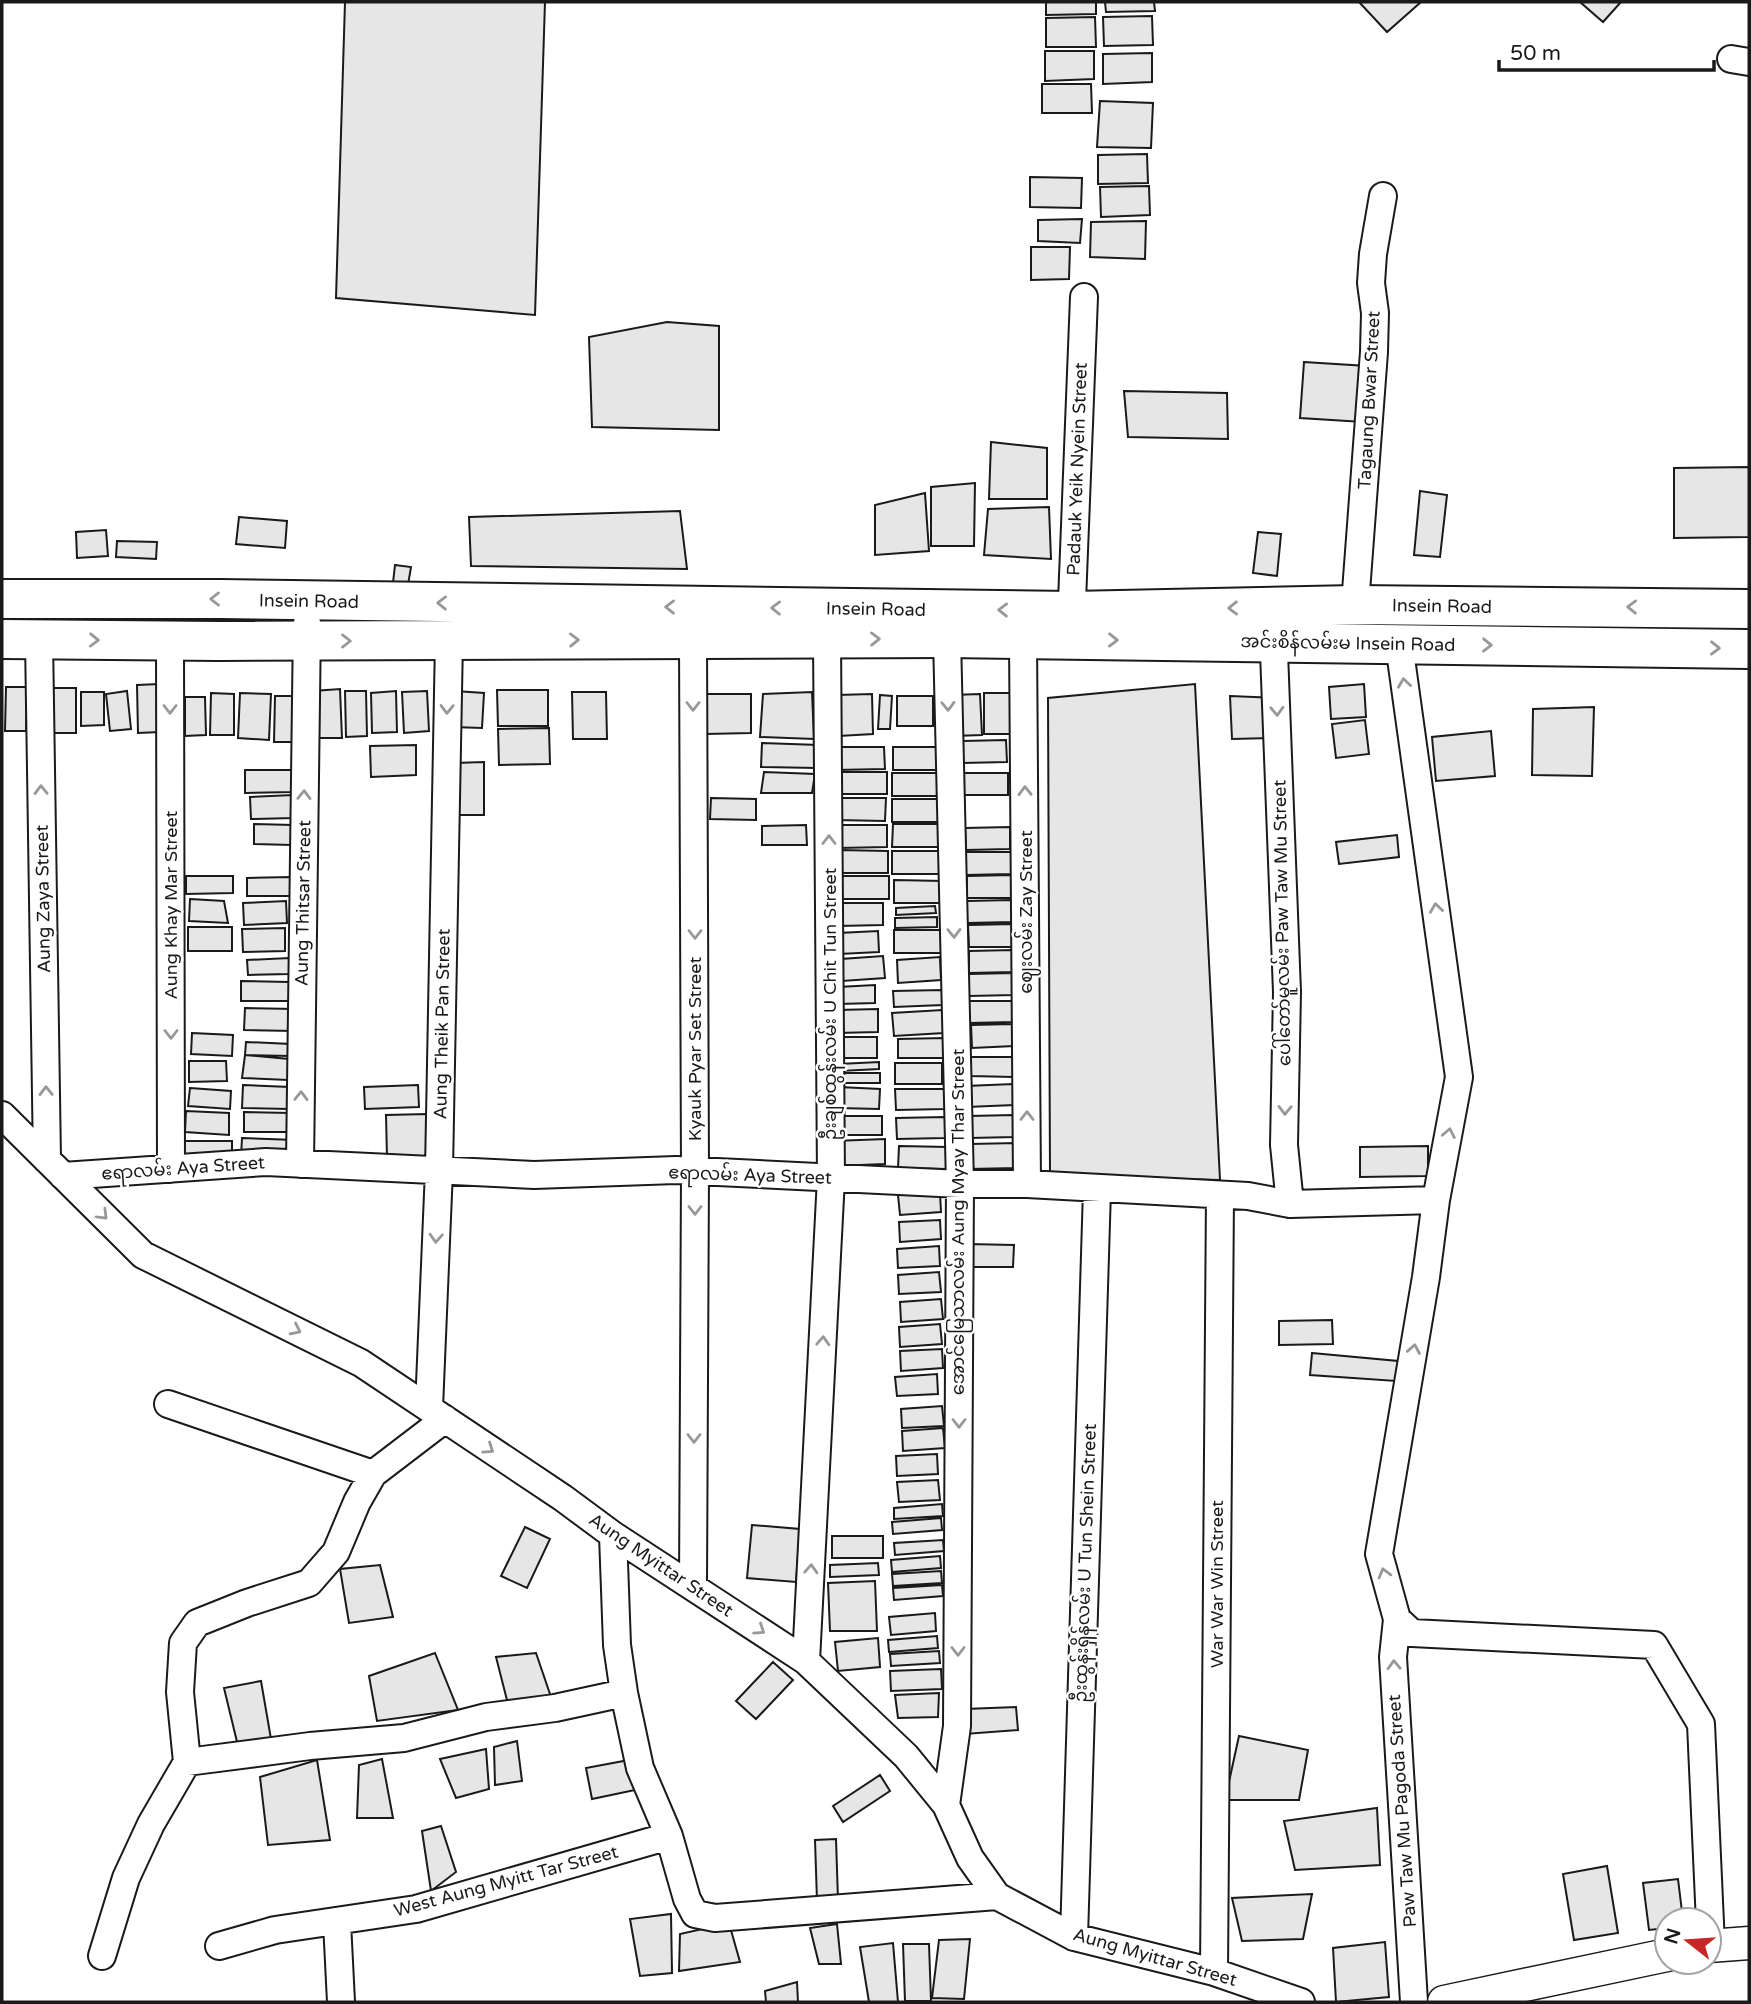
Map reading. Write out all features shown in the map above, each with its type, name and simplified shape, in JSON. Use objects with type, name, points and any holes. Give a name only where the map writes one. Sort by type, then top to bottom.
[{"type":"main road","name":"Insein Road","points":[[2,599],[308,601],[1071,625]]},
{"type":"main road","name":"Insein Road","points":[[1273,625],[1355,605],[1749,608]]},
{"type":"main road","name":"အင်းစိန်လမ်းမ Insein Road","points":[[947,638],[1023,639],[1071,625],[1273,625],[1399,644],[1749,649]]},
{"type":"main road","name":"Insein Road","points":[[2,639],[306,641],[947,638]]},
{"type":"street","name":"Tagaung Bwar Street","points":[[1355,605],[1374,352],[1375,313],[1371,283],[1383,196]]},
{"type":"street","name":"Padauk Yeik Nyein Street","points":[[1071,625],[1084,298]]},
{"type":"street","name":"Aung Thitsar Street","points":[[300,1164],[308,601]]},
{"type":"street","name":"ပေါ်တော်မူလမ်း Paw Taw Mu Street","points":[[1273,625],[1287,992],[1284,1145],[1290,1204]]},
{"type":"street","name":"Kyauk Pyar Set Street","points":[[693,638],[693,1586]]},
{"type":"street","name":"အောင်မြေသာလမ်း Aung Myay Thar Street","points":[[946,1805],[957,1726],[960,1184],[947,638]]},
{"type":"street","name":"Aung Zaya Street","points":[[39,639],[55,1168]]},
{"type":"street","name":"ဦးချစ်ထွန်းလမ်း U Chit Tun Street","points":[[806,1661],[831,1178],[827,639]]},
{"type":"street","name":"ဈေးလမ်း Zay Street","points":[[1023,639],[1027,1184]]},
{"type":"street","name":"Aung Khay Mar Street","points":[[170,640],[172,1169]]},
{"type":"street","name":"Aung Theik Pan Street","points":[[437,1414],[449,640]]},
{"type":"street","points":[[1399,644],[1459,1077],[1436,1200],[1426,1277],[1379,1555],[1404,1626],[1654,1646],[1701,1724],[1708,1906]]},
{"type":"street","name":"Aung Myittar Street","points":[[2,1115],[143,1255],[361,1363],[563,1498],[613,1535],[806,1661],[906,1756],[946,1805],[970,1858],[997,1896],[1074,1937],[1214,1972],[1301,2002]]},
{"type":"street","name":"ဧရာလမ်း Aya Street","points":[[55,1168],[172,1169],[266,1162],[534,1175],[695,1172],[960,1184],[1027,1184],[1097,1190],[1248,1196],[1290,1204],[1436,1200]]},
{"type":"street","name":"ဦးထွန်းရှိန်လမ်း U Tun Shein Street","points":[[1074,1937],[1097,1190]]},
{"type":"street","name":"War War Win Street","points":[[1214,1972],[1220,1195]]},
{"type":"street","points":[[168,1404],[373,1474]]},
{"type":"street","points":[[102,1956],[126,1878],[151,1824],[187,1762],[180,1692],[183,1643],[197,1623],[247,1602],[309,1583],[336,1552],[357,1502],[373,1474],[437,1414]]},
{"type":"street","points":[[613,1535],[617,1645],[640,1768],[669,1836],[687,1899],[695,1914],[715,1918],[997,1896]]},
{"type":"street","name":"Paw Taw Mu Pagoda Street","points":[[1404,1626],[1393,1657],[1414,2002]]},
{"type":"street","points":[[187,1762],[310,1746],[404,1738],[486,1717],[555,1708],[624,1693]]},
{"type":"street","name":"West Aung Myitt Tar Street","points":[[219,1946],[275,1930],[416,1909],[669,1836]]},
{"type":"street","points":[[337,1922],[341,2002]]},
{"type":"street","points":[[1723,1944],[1749,1943]]},
{"type":"street","points":[[1444,2002],[1653,1958]]},
{"type":"building","points":[[345,2],[545,2],[535,315],[336,298]]},
{"type":"building","points":[[1046,2],[1096,2],[1096,14],[1046,15]]},
{"type":"building","points":[[1105,2],[1154,2],[1155,11],[1106,12]]},
{"type":"building","points":[[1359,2],[1421,2],[1387,32]]},
{"type":"building","points":[[1580,2],[1621,2],[1603,22]]},
{"type":"building","points":[[1152,16],[1153,45],[1104,46],[1103,17]]},
{"type":"building","points":[[1095,17],[1096,47],[1046,47],[1046,18]]},
{"type":"building","points":[[1045,51],[1094,51],[1094,79],[1045,81]]},
{"type":"building","points":[[1152,53],[1152,82],[1103,84],[1103,54]]},
{"type":"building","points":[[1042,84],[1091,84],[1092,113],[1042,113]]},
{"type":"building","points":[[1100,101],[1153,103],[1151,148],[1097,147]]},
{"type":"building","points":[[1147,154],[1148,183],[1098,184],[1098,155]]},
{"type":"building","points":[[1030,177],[1082,178],[1081,208],[1030,207]]},
{"type":"building","points":[[1149,186],[1150,215],[1101,217],[1100,187]]},
{"type":"building","points":[[1082,219],[1080,243],[1038,241],[1038,220]]},
{"type":"building","points":[[1146,221],[1145,259],[1090,257],[1091,222]]},
{"type":"building","points":[[1031,247],[1070,247],[1069,279],[1031,280]]},
{"type":"building","points":[[667,322],[719,326],[719,430],[592,427],[589,337]]},
{"type":"building","points":[[1304,362],[1367,366],[1363,422],[1300,418]]},
{"type":"building","points":[[1124,391],[1227,393],[1228,439],[1128,437]]},
{"type":"building","points":[[991,442],[1047,448],[1047,499],[989,499]]},
{"type":"building","points":[[1749,467],[1749,537],[1674,538],[1674,468]]},
{"type":"building","points":[[975,483],[974,546],[931,546],[931,487]]},
{"type":"building","points":[[1420,491],[1447,495],[1440,557],[1414,555]]},
{"type":"building","points":[[925,493],[929,551],[875,555],[875,505]]},
{"type":"building","points":[[1049,507],[1051,559],[984,555],[988,509]]},
{"type":"building","points":[[680,511],[687,569],[471,566],[469,517]]},
{"type":"building","points":[[239,517],[287,521],[285,548],[236,544]]},
{"type":"building","points":[[106,530],[108,556],[77,558],[76,532]]},
{"type":"building","points":[[1258,532],[1281,534],[1277,576],[1253,573]]},
{"type":"building","points":[[117,541],[157,542],[156,559],[116,557]]},
{"type":"building","points":[[395,565],[411,567],[408,585],[393,583]]},
{"type":"building","points":[[159,684],[160,732],[138,733],[137,685]]},
{"type":"building","points":[[1195,684],[1220,1180],[1050,1176],[1048,698]]},
{"type":"building","points":[[1364,684],[1366,717],[1331,719],[1329,687]]},
{"type":"building","points":[[6,687],[27,687],[26,731],[5,731]]},
{"type":"building","points":[[51,688],[76,688],[76,733],[51,733]]},
{"type":"building","points":[[340,689],[342,738],[313,738],[313,691]]},
{"type":"building","points":[[497,690],[548,690],[548,726],[498,726]]},
{"type":"building","points":[[127,691],[131,729],[110,731],[106,694]]},
{"type":"building","points":[[345,691],[366,691],[367,736],[346,737]]},
{"type":"building","points":[[396,691],[397,732],[372,733],[371,693]]},
{"type":"building","points":[[427,691],[429,731],[404,733],[402,692]]},
{"type":"building","points":[[455,691],[484,693],[482,728],[453,727]]},
{"type":"building","points":[[81,692],[104,692],[104,725],[81,726]]},
{"type":"building","points":[[572,692],[606,692],[607,739],[573,739]]},
{"type":"building","points":[[812,692],[814,739],[760,737],[763,694]]},
{"type":"building","points":[[211,693],[234,694],[234,735],[210,735]]},
{"type":"building","points":[[240,693],[271,694],[269,740],[238,738]]},
{"type":"building","points":[[984,693],[1015,693],[1015,734],[984,734]]},
{"type":"building","points":[[706,694],[751,694],[751,733],[706,734]]},
{"type":"building","points":[[872,694],[873,734],[839,736],[837,695]]},
{"type":"building","points":[[980,694],[982,735],[954,736],[952,695]]},
{"type":"building","points":[[880,695],[892,696],[890,729],[878,729]]},
{"type":"building","points":[[275,696],[298,696],[298,742],[274,742]]},
{"type":"building","points":[[897,696],[933,696],[933,726],[897,726]]},
{"type":"building","points":[[1230,696],[1275,698],[1276,738],[1232,739]]},
{"type":"building","points":[[185,697],[205,697],[206,735],[185,736]]},
{"type":"building","points":[[1594,707],[1592,776],[1532,775],[1533,709]]},
{"type":"building","points":[[1365,720],[1369,754],[1336,758],[1332,724]]},
{"type":"building","points":[[549,728],[550,764],[499,765],[498,729]]},
{"type":"building","points":[[1491,731],[1495,776],[1436,781],[1432,737]]},
{"type":"building","points":[[1006,740],[1007,762],[962,763],[962,741]]},
{"type":"building","points":[[762,743],[819,745],[817,768],[761,767]]},
{"type":"building","points":[[416,745],[416,775],[371,777],[370,746]]},
{"type":"building","points":[[835,747],[884,747],[885,769],[835,770]]},
{"type":"building","points":[[893,747],[942,747],[942,770],[893,770]]},
{"type":"building","points":[[484,762],[484,815],[454,815],[454,763]]},
{"type":"building","points":[[245,770],[293,770],[294,792],[245,793]]},
{"type":"building","points":[[764,772],[815,774],[812,793],[761,793]]},
{"type":"building","points":[[837,772],[887,772],[887,794],[837,794]]},
{"type":"building","points":[[892,773],[942,773],[942,796],[892,796]]},
{"type":"building","points":[[963,773],[1008,773],[1008,795],[963,795]]},
{"type":"building","points":[[293,795],[294,818],[251,819],[250,797]]},
{"type":"building","points":[[711,798],[756,799],[756,820],[710,819]]},
{"type":"building","points":[[836,798],[886,798],[885,821],[836,820]]},
{"type":"building","points":[[892,799],[942,799],[941,822],[892,822]]},
{"type":"building","points":[[254,824],[293,825],[292,845],[254,844]]},
{"type":"building","points":[[893,824],[942,824],[942,847],[892,847]]},
{"type":"building","points":[[806,825],[807,845],[762,845],[762,826]]},
{"type":"building","points":[[838,825],[887,825],[887,847],[838,848]]},
{"type":"building","points":[[1010,827],[1010,849],[966,850],[965,828]]},
{"type":"building","points":[[1397,835],[1399,857],[1339,864],[1336,842]]},
{"type":"building","points":[[839,850],[888,851],[888,873],[839,873]]},
{"type":"building","points":[[892,851],[942,851],[942,874],[892,874]]},
{"type":"building","points":[[966,852],[1011,852],[1011,874],[966,875]]},
{"type":"building","points":[[1012,875],[1012,898],[967,898],[967,876]]},
{"type":"building","points":[[186,876],[233,876],[233,893],[186,894]]},
{"type":"building","points":[[839,876],[889,876],[889,899],[839,899]]},
{"type":"building","points":[[291,877],[291,896],[247,896],[247,878]]},
{"type":"building","points":[[894,880],[944,881],[944,903],[894,903]]},
{"type":"building","points":[[190,899],[224,901],[228,923],[189,921]]},
{"type":"building","points":[[1012,900],[1012,922],[967,923],[967,901]]},
{"type":"building","points":[[286,901],[287,923],[244,925],[243,903]]},
{"type":"building","points":[[838,903],[883,903],[883,925],[838,926]]},
{"type":"building","points":[[935,906],[936,913],[896,915],[896,908]]},
{"type":"building","points":[[937,917],[937,927],[895,928],[895,918]]},
{"type":"building","points":[[1014,924],[1014,947],[969,947],[968,925]]},
{"type":"building","points":[[188,927],[232,927],[232,951],[188,951]]},
{"type":"building","points":[[285,928],[285,951],[243,952],[242,929]]},
{"type":"building","points":[[894,930],[943,930],[944,953],[894,953]]},
{"type":"building","points":[[878,931],[879,952],[839,954],[838,933]]},
{"type":"building","points":[[1014,950],[1014,972],[969,973],[969,951]]},
{"type":"building","points":[[883,956],[885,978],[842,981],[841,959]]},
{"type":"building","points":[[940,957],[941,980],[898,983],[897,960]]},
{"type":"building","points":[[289,958],[289,974],[248,975],[247,960]]},
{"type":"building","points":[[1013,973],[1014,995],[969,996],[969,974]]},
{"type":"building","points":[[241,981],[289,982],[289,1001],[241,1001]]},
{"type":"building","points":[[875,985],[875,1003],[839,1004],[838,987]]},
{"type":"building","points":[[943,990],[943,1005],[894,1007],[893,991]]},
{"type":"building","points":[[969,1001],[1014,1001],[1014,1022],[969,1023]]},
{"type":"building","points":[[245,1008],[295,1009],[294,1031],[244,1030]]},
{"type":"building","points":[[878,1009],[878,1032],[837,1033],[837,1010]]},
{"type":"building","points":[[942,1010],[944,1033],[894,1036],[892,1013]]},
{"type":"building","points":[[1013,1024],[1014,1046],[972,1048],[971,1025]]},
{"type":"building","points":[[192,1033],[233,1035],[232,1056],[191,1054]]},
{"type":"building","points":[[839,1037],[877,1037],[877,1058],[839,1058]]},
{"type":"building","points":[[944,1038],[944,1058],[898,1058],[898,1039]]},
{"type":"building","points":[[246,1042],[291,1044],[290,1056],[245,1055]]},
{"type":"building","points":[[245,1055],[289,1059],[288,1080],[242,1078]]},
{"type":"building","points":[[970,1057],[1013,1057],[1013,1077],[970,1076]]},
{"type":"building","points":[[189,1061],[226,1061],[227,1081],[189,1082]]},
{"type":"building","points":[[879,1062],[879,1069],[840,1071],[839,1064]]},
{"type":"building","points":[[895,1063],[942,1063],[942,1084],[895,1084]]},
{"type":"building","points":[[838,1073],[880,1073],[880,1083],[838,1083]]},
{"type":"building","points":[[1013,1084],[1014,1105],[967,1107],[966,1086]]},
{"type":"building","points":[[243,1085],[290,1087],[289,1109],[242,1108]]},
{"type":"building","points":[[418,1085],[419,1107],[365,1109],[364,1087]]},
{"type":"building","points":[[839,1087],[880,1089],[879,1109],[838,1108]]},
{"type":"building","points":[[190,1088],[231,1091],[230,1109],[188,1106]]},
{"type":"building","points":[[895,1089],[944,1089],[945,1109],[896,1110]]},
{"type":"building","points":[[186,1111],[229,1113],[229,1135],[185,1132]]},
{"type":"building","points":[[244,1112],[291,1113],[291,1132],[244,1132]]},
{"type":"building","points":[[427,1114],[428,1157],[387,1158],[386,1115]]},
{"type":"building","points":[[1014,1115],[1015,1137],[970,1138],[969,1116]]},
{"type":"building","points":[[834,1116],[882,1116],[882,1135],[835,1135]]},
{"type":"building","points":[[945,1117],[945,1138],[897,1139],[896,1118]]},
{"type":"building","points":[[242,1138],[295,1140],[294,1158],[241,1157]]},
{"type":"building","points":[[885,1139],[885,1164],[835,1166],[834,1141]]},
{"type":"building","points":[[184,1141],[232,1141],[232,1159],[184,1158]]},
{"type":"building","points":[[1017,1143],[1017,1168],[969,1169],[969,1144]]},
{"type":"building","points":[[899,1146],[948,1147],[947,1169],[898,1168]]},
{"type":"building","points":[[1428,1146],[1428,1176],[1360,1177],[1360,1147]]},
{"type":"building","points":[[940,1193],[941,1212],[900,1215],[898,1195]]},
{"type":"building","points":[[940,1220],[941,1239],[900,1242],[899,1222]]},
{"type":"building","points":[[968,1244],[1014,1245],[1013,1267],[967,1267]]},
{"type":"building","points":[[939,1246],[940,1266],[898,1268],[897,1249]]},
{"type":"building","points":[[939,1272],[941,1292],[899,1294],[898,1275]]},
{"type":"building","points":[[941,1299],[943,1319],[901,1322],[900,1302]]},
{"type":"building","points":[[1332,1320],[1333,1344],[1279,1345],[1279,1321]]},
{"type":"building","points":[[940,1324],[942,1344],[900,1347],[899,1327]]},
{"type":"building","points":[[942,1349],[943,1368],[901,1371],[900,1351]]},
{"type":"building","points":[[1312,1353],[1398,1361],[1396,1381],[1310,1375]]},
{"type":"building","points":[[937,1374],[938,1394],[897,1396],[895,1377]]},
{"type":"building","points":[[942,1406],[944,1426],[902,1428],[901,1409]]},
{"type":"building","points":[[943,1428],[945,1448],[903,1451],[902,1431]]},
{"type":"building","points":[[937,1454],[938,1474],[897,1476],[896,1456]]},
{"type":"building","points":[[938,1480],[940,1500],[899,1502],[897,1482]]},
{"type":"building","points":[[942,1504],[943,1516],[894,1519],[894,1508]]},
{"type":"building","points":[[941,1518],[942,1530],[893,1534],[892,1522]]},
{"type":"building","points":[[752,1525],[800,1529],[796,1582],[747,1578]]},
{"type":"building","points":[[525,1527],[550,1539],[527,1588],[501,1576]]},
{"type":"building","points":[[832,1536],[883,1536],[883,1558],[832,1558]]},
{"type":"building","points":[[943,1540],[944,1551],[895,1555],[894,1543]]},
{"type":"building","points":[[940,1556],[941,1568],[892,1572],[891,1560]]},
{"type":"building","points":[[878,1563],[879,1575],[830,1577],[830,1565]]},
{"type":"building","points":[[380,1565],[393,1617],[349,1623],[340,1569]]},
{"type":"building","points":[[941,1571],[942,1583],[893,1586],[892,1574]]},
{"type":"building","points":[[875,1581],[877,1631],[830,1631],[828,1583]]},
{"type":"building","points":[[942,1585],[943,1596],[894,1600],[893,1588]]},
{"type":"building","points":[[935,1613],[936,1631],[891,1635],[889,1617]]},
{"type":"building","points":[[937,1636],[938,1648],[889,1652],[888,1640]]},
{"type":"building","points":[[878,1638],[880,1667],[838,1671],[835,1642]]},
{"type":"building","points":[[939,1651],[940,1663],[891,1666],[890,1654]]},
{"type":"building","points":[[435,1653],[458,1710],[377,1721],[369,1676]]},
{"type":"building","points":[[536,1653],[551,1697],[508,1704],[496,1657]]},
{"type":"building","points":[[773,1662],[793,1680],[756,1719],[736,1701]]},
{"type":"building","points":[[941,1669],[942,1689],[891,1691],[890,1671]]},
{"type":"building","points":[[261,1681],[271,1739],[238,1746],[224,1688]]},
{"type":"building","points":[[939,1693],[938,1717],[898,1718],[895,1695]]},
{"type":"building","points":[[1016,1707],[1018,1730],[965,1734],[965,1709]]},
{"type":"building","points":[[1239,1736],[1308,1750],[1299,1800],[1225,1800]]},
{"type":"building","points":[[517,1741],[522,1781],[495,1785],[494,1747]]},
{"type":"building","points":[[486,1749],[489,1789],[456,1798],[440,1759]]},
{"type":"building","points":[[382,1759],[393,1818],[357,1818],[359,1765]]},
{"type":"building","points":[[317,1760],[330,1840],[268,1845],[260,1777]]},
{"type":"building","points":[[629,1760],[635,1790],[592,1799],[586,1768]]},
{"type":"building","points":[[880,1775],[890,1791],[843,1822],[833,1806]]},
{"type":"building","points":[[1377,1808],[1380,1865],[1295,1870],[1284,1821]]},
{"type":"building","points":[[441,1826],[456,1872],[431,1891],[422,1831]]},
{"type":"building","points":[[836,1839],[838,1900],[817,1901],[815,1840]]},
{"type":"building","points":[[1607,1866],[1618,1933],[1574,1940],[1563,1874]]},
{"type":"building","points":[[1678,1879],[1681,1906],[1653,1906],[1653,1930],[1649,1930],[1643,1883]]},
{"type":"building","points":[[1312,1894],[1303,1939],[1242,1941],[1232,1898]]},
{"type":"building","points":[[671,1914],[672,1973],[640,1976],[630,1919]]},
{"type":"building","points":[[729,1923],[740,1962],[679,1971],[680,1934]]},
{"type":"building","points":[[837,1924],[841,1964],[819,1964],[810,1928]]},
{"type":"building","points":[[970,1939],[964,1999],[932,1998],[939,1940]]},
{"type":"building","points":[[1385,1942],[1389,1997],[1336,2002],[1333,1948]]},
{"type":"building","points":[[893,1943],[898,2002],[869,2002],[860,1947]]},
{"type":"building","points":[[903,1944],[929,1944],[931,2001],[905,2001]]},
{"type":"building","points":[[797,1982],[798,2002],[766,2002],[765,1991]]}]
